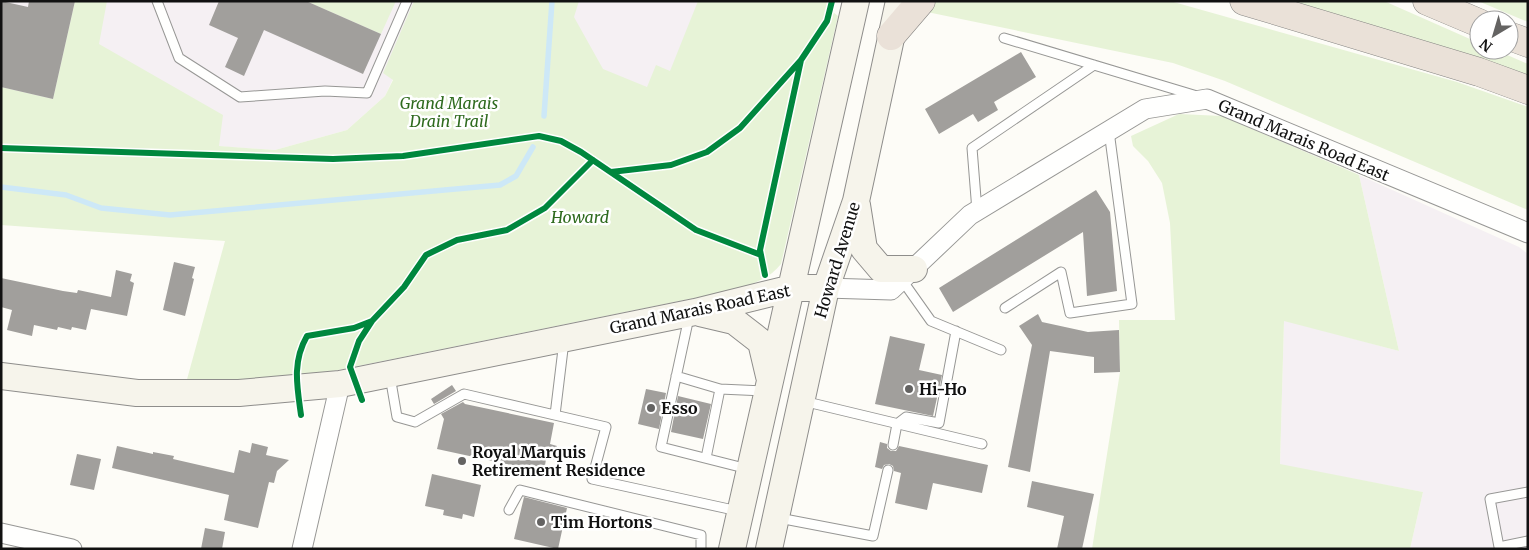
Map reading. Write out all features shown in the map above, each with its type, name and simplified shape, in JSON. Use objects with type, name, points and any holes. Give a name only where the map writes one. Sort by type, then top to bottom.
[{"type":"highway","points":[[891,36],[921,1]]},
{"type":"highway","points":[[1244,1],[1479,72],[1528,90]]},
{"type":"highway","points":[[1427,1],[1469,19]]},
{"type":"main road","name":"Howard Avenue","points":[[732,549],[856,1]]},
{"type":"main road","name":"Howard Avenue","points":[[768,549],[826,288],[856,201],[899,1]]},
{"type":"main road","points":[[856,201],[864,249],[882,269],[908,274]]},
{"type":"main road","name":"Grand Marais Road East","points":[[1,376],[137,393],[239,393],[340,384],[693,312],[792,288],[826,288]]},
{"type":"main road","points":[[693,312],[734,321],[761,342],[769,386]]},
{"type":"street","name":"Grand Marais Road East","points":[[826,288],[891,290],[976,211],[1145,109],[1207,99],[1528,233]]},
{"type":"street","points":[[302,549],[340,384]]},
{"type":"street","points":[[1,533],[72,549]]},
{"type":"lane","points":[[157,1],[179,58],[240,98],[326,91],[367,93],[407,1]]},
{"type":"lane","points":[[1004,38],[1207,99]]},
{"type":"lane","points":[[976,211],[972,148],[1094,65]]},
{"type":"lane","points":[[1005,308],[1061,272],[1070,313],[1132,304],[1109,131]]},
{"type":"lane","points":[[908,274],[931,321],[1001,350]]},
{"type":"lane","points":[[693,312],[676,376],[661,447],[750,470]]},
{"type":"lane","points":[[893,445],[897,424],[906,417],[939,424],[956,331]]},
{"type":"lane","points":[[555,415],[564,338]]},
{"type":"lane","points":[[390,374],[397,417],[415,422],[464,394],[606,427],[592,479],[741,512]]},
{"type":"lane","points":[[676,376],[720,389],[769,386]]},
{"type":"lane","points":[[706,458],[720,389]]},
{"type":"lane","points":[[801,401],[982,444]]},
{"type":"lane","points":[[776,518],[873,536],[888,470]]},
{"type":"lane","points":[[509,510],[520,490],[702,535],[701,549]]},
{"type":"lane","points":[[1528,492],[1490,499],[1498,547],[1528,542]]},
{"type":"shaded area","points":[[1,1],[747,1],[668,146],[418,24],[385,96],[347,130],[275,150],[1,132]]},
{"type":"shaded area","points":[[1359,175],[1519,247],[1528,254],[1528,549],[1410,549],[1423,492],[1280,465],[1284,320],[1399,351]]},
{"type":"green space","points":[[75,1],[107,1],[99,44],[223,115],[219,146],[275,150],[347,130],[385,96],[393,80],[383,73],[414,1],[579,1],[574,17],[603,69],[647,87],[656,65],[670,71],[698,1],[827,1],[827,7],[838,16],[781,264],[762,280],[739,289],[333,371],[239,381],[186,383],[225,241],[1,225],[1,87],[53,99]]},
{"type":"green space","points":[[306,1],[396,1],[381,34]]},
{"type":"green space","points":[[937,1],[1170,1],[1457,82],[1528,107],[1528,210],[1225,81],[1173,63],[927,12]]},
{"type":"green space","points":[[1277,1],[1384,1],[1469,39],[1469,60],[1519,60],[1528,64],[1528,80]]},
{"type":"green space","points":[[1478,1],[1528,1],[1528,22],[1519,18],[1519,10],[1499,10]]},
{"type":"green space","points":[[1179,114],[1222,116],[1359,175],[1399,351],[1284,321],[1280,464],[1423,492],[1410,549],[1092,549],[1120,372],[1119,320],[1175,320],[1170,223],[1162,183],[1148,161],[1133,146],[1131,136]]},
{"type":"building","points":[[1,1],[28,7],[29,1],[75,1],[53,99],[1,87]]},
{"type":"building","points":[[219,1],[306,1],[381,34],[363,74],[264,30],[244,76],[225,67],[238,38],[209,25]]},
{"type":"building","points":[[1021,52],[1036,77],[994,102],[998,110],[978,122],[973,114],[939,134],[925,109]]},
{"type":"building","points":[[1096,190],[1110,212],[1117,291],[1087,296],[1083,232],[953,312],[939,288]]},
{"type":"building","points":[[174,262],[195,267],[185,316],[163,310]]},
{"type":"building","points":[[116,270],[132,274],[130,281],[134,283],[127,316],[91,309],[86,330],[72,327],[71,330],[58,327],[57,330],[34,325],[32,336],[7,330],[12,310],[1,307],[1,278],[63,291],[77,293],[78,290],[111,297]]},
{"type":"building","points":[[1038,314],[1042,322],[1088,332],[1119,330],[1120,372],[1094,373],[1094,357],[1050,351],[1030,472],[1008,467],[1032,345],[1019,326]]},
{"type":"building","name":"Hi-Ho","points":[[890,336],[925,344],[919,370],[942,375],[933,416],[875,404]]},
{"type":"building","points":[[452,385],[456,391],[434,404],[431,399]]},
{"type":"building","name":"Esso","points":[[646,389],[666,393],[659,429],[638,424]]},
{"type":"building","points":[[678,396],[711,404],[703,439],[671,432]]},
{"type":"building","name":"Royal Marquis Retirement Residence","points":[[463,402],[554,423],[550,444],[557,446],[554,460],[546,459],[544,472],[437,449],[444,419],[441,414]]},
{"type":"building","points":[[880,442],[887,444],[887,448],[891,451],[896,451],[899,446],[988,465],[982,493],[933,483],[927,510],[895,503],[901,473],[894,471],[893,466],[889,464],[884,465],[882,469],[875,467]]},
{"type":"building","points":[[252,443],[268,447],[266,455],[289,460],[277,471],[274,483],[269,482],[258,528],[224,520],[229,495],[112,468],[117,446],[153,454],[153,452],[174,456],[173,459],[234,473],[239,450],[250,453]]},
{"type":"building","points":[[77,454],[101,459],[94,490],[70,485]]},
{"type":"building","points":[[432,474],[481,485],[474,517],[463,514],[462,519],[443,515],[444,510],[425,506]]},
{"type":"building","points":[[1032,481],[1094,494],[1082,549],[1057,549],[1064,516],[1027,507]]},
{"type":"building","name":"Tim Hortons","points":[[524,497],[567,508],[558,549],[514,539]]},
{"type":"building","points":[[205,528],[225,532],[222,549],[201,549]]},
{"type":"waterway","points":[[544,116],[552,1]]},
{"type":"waterway","points":[[1,187],[66,195],[101,208],[170,215],[500,185],[516,176],[533,147]]},
{"type":"cycle path","points":[[765,275],[760,250],[801,60],[827,21],[832,1]]},
{"type":"cycle path","points":[[611,172],[671,165],[707,152],[740,128],[801,60]]},
{"type":"cycle path","points":[[1,148],[333,159],[403,156],[539,136],[561,141],[581,152],[696,230],[761,255]]},
{"type":"cycle path","points":[[301,415],[297,384],[297,365],[307,336],[354,328],[372,321],[404,287],[426,255],[457,240],[507,230],[545,208],[593,160]]},
{"type":"cycle path","points":[[362,400],[350,367],[359,341],[372,321]]},
{"type":"place","name":"Hi-Ho","points":[[909,389]]},
{"type":"place","name":"Esso","points":[[651,408]]},
{"type":"place","name":"Royal Marquis Retirement Residence","points":[[462,461]]},
{"type":"place","name":"Tim Hortons","points":[[541,522]]},
{"type":"park label","name":"Grand Marais Drain Trail","points":[[449,112]]},
{"type":"park label","name":"Howard","points":[[580,217]]}]
